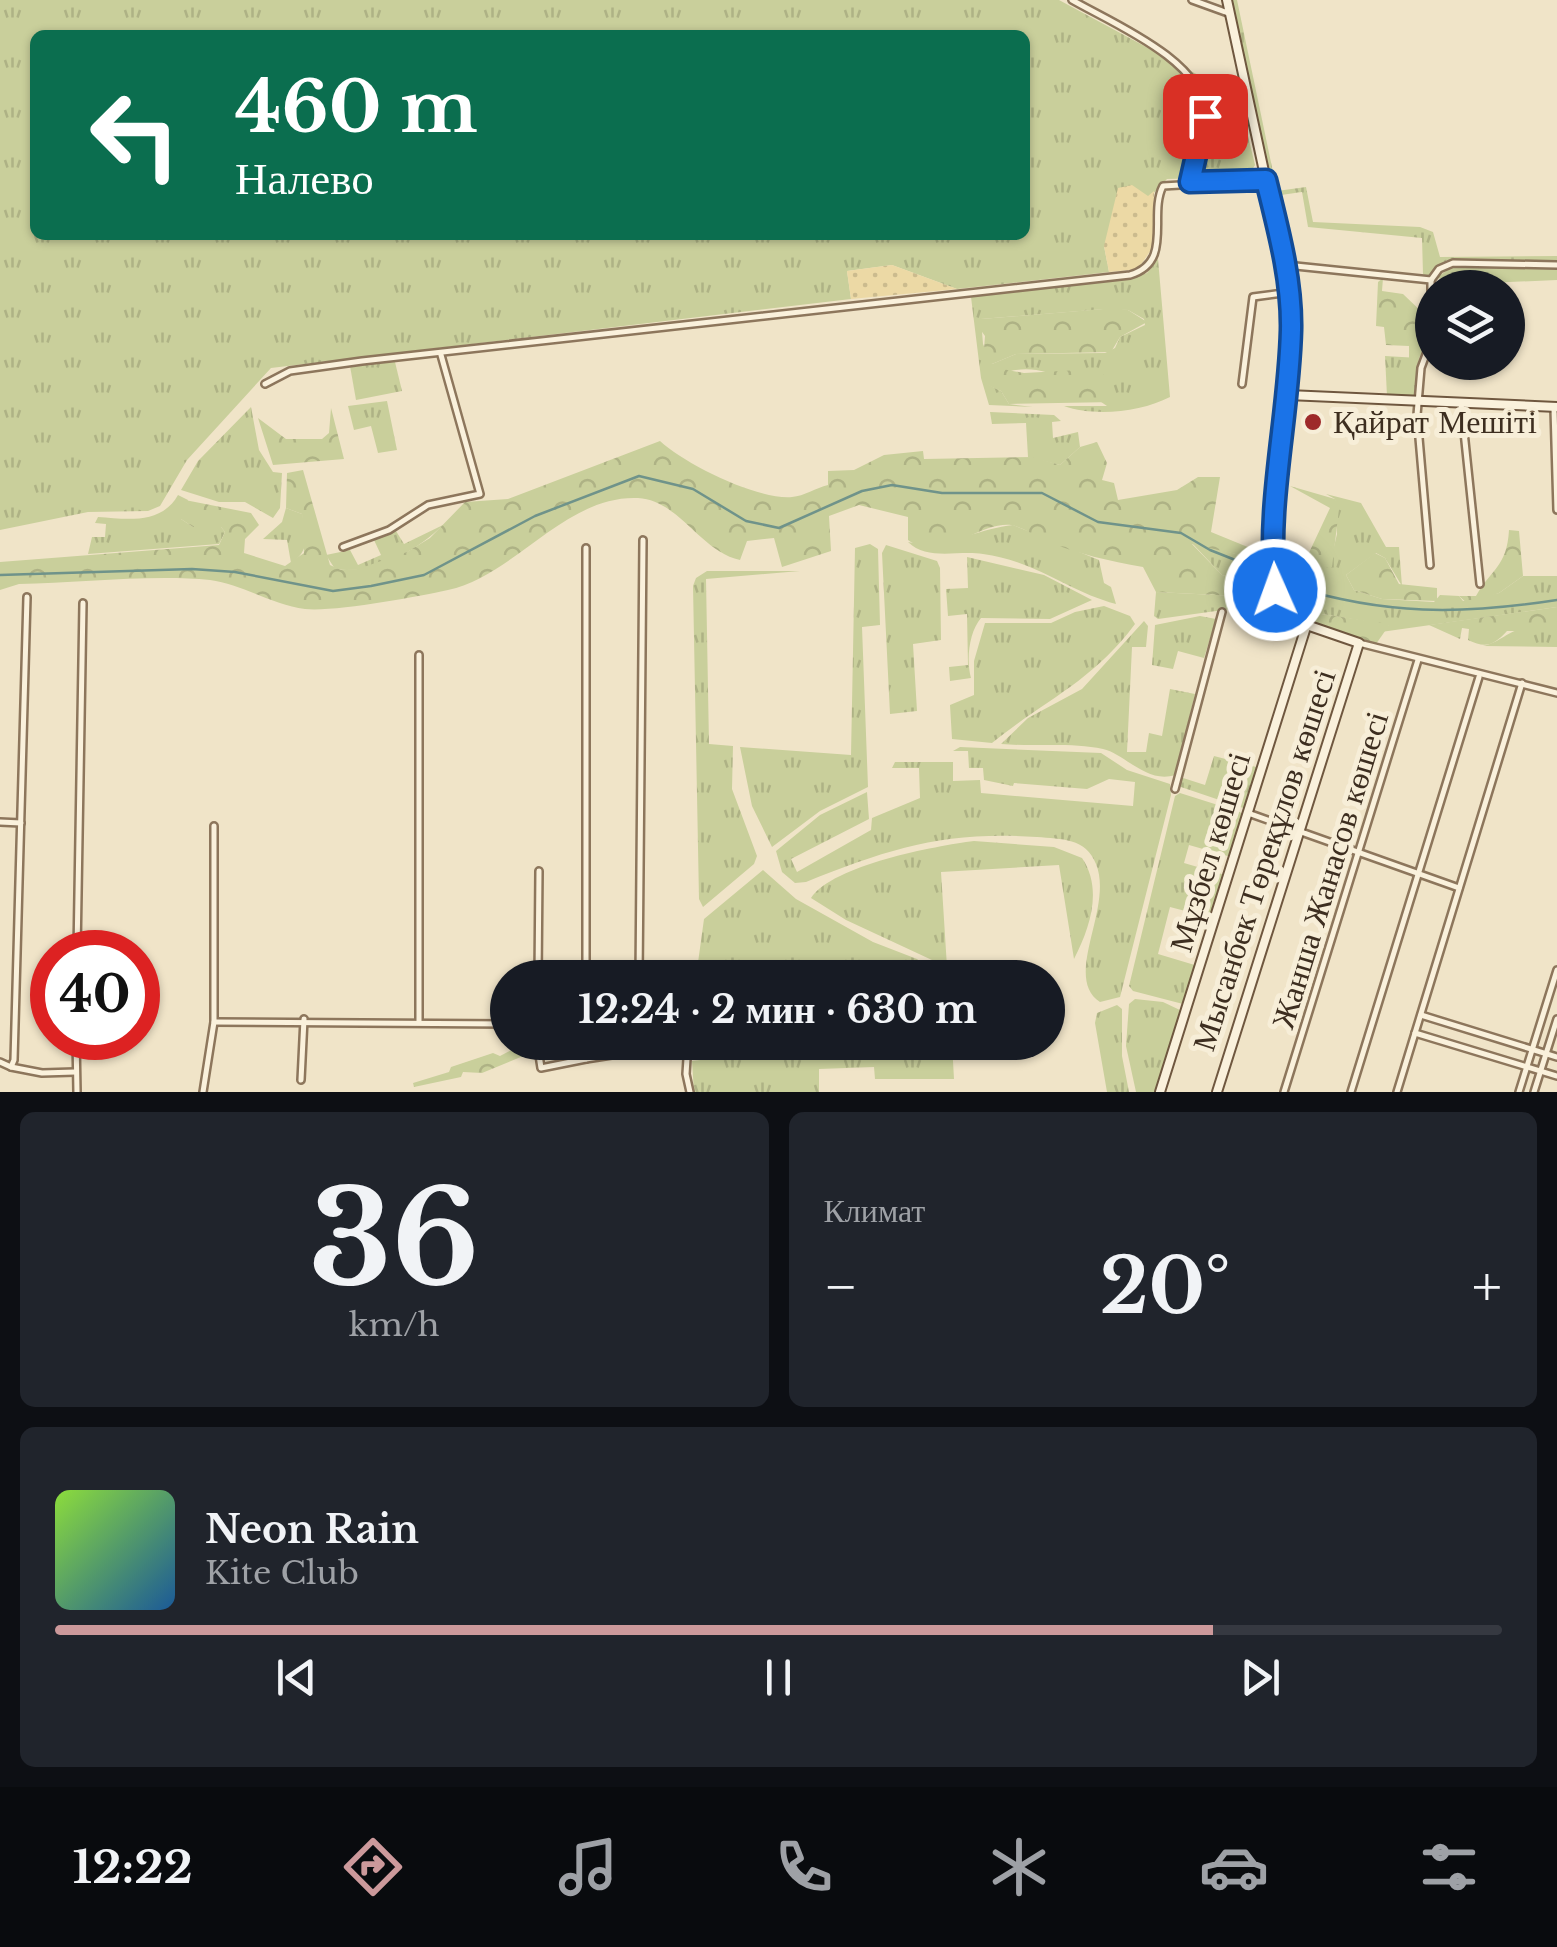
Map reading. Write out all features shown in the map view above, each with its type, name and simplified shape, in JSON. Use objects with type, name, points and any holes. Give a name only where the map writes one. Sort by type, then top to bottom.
[{"type":"street","points":[[1072,0],[1170,58],[1194,82],[1205,116],[1190,182]]},
{"type":"street","points":[[1192,0],[1228,13]]},
{"type":"street","points":[[1227,0],[1290,292],[1288,395],[1273,544],[1274,583],[1280,605],[1304,626]]},
{"type":"street","points":[[265,384],[290,371],[1130,276],[1144,270],[1154,256],[1161,188],[1190,182],[1266,180]]},
{"type":"street","points":[[1438,270],[1453,263],[1557,265]]},
{"type":"street","points":[[1286,265],[1415,278]]},
{"type":"street","points":[[1242,384],[1253,296],[1290,292]]},
{"type":"street","points":[[343,547],[389,530],[428,505],[480,494],[441,355]]},
{"type":"street","points":[[1419,380],[1430,565]]},
{"type":"street","points":[[1288,395],[1556,406],[1557,510]]},
{"type":"street","points":[[1461,403],[1480,584]]},
{"type":"street","points":[[639,960],[643,540]]},
{"type":"street","points":[[586,548],[586,960]]},
{"type":"street","points":[[12,1067],[28,598]]},
{"type":"street","points":[[77,930],[83,603]]},
{"type":"street","points":[[1175,789],[1222,612]]},
{"type":"street","points":[[1284,620],[1478,677],[1489,674],[1557,693]]},
{"type":"street","name":"Мұзбел көшесі","points":[[1160,1092],[1304,626]]},
{"type":"street","name":"Мысанбек Төреқұлов көшесі","points":[[1217,1092],[1302,832],[1358,643]]},
{"type":"street","points":[[419,655],[419,1022]]},
{"type":"street","name":"Жанша Жанасов көшесі","points":[[1284,1092],[1418,660]]},
{"type":"street","points":[[1351,1092],[1478,677]]},
{"type":"street","points":[[1396,1092],[1522,683]]},
{"type":"street","points":[[1248,812],[1459,888]]},
{"type":"street","points":[[0,822],[21,822]]},
{"type":"street","points":[[204,1092],[214,1022],[214,826]]},
{"type":"street","points":[[538,960],[539,870]]},
{"type":"street","points":[[1519,1092],[1557,970]]},
{"type":"street","points":[[1420,1015],[1557,1056]]},
{"type":"street","points":[[1534,1092],[1557,1019]]},
{"type":"street","points":[[301,1080],[304,1020]]},
{"type":"street","points":[[214,1022],[490,1024]]},
{"type":"street","points":[[1414,1032],[1557,1076]]},
{"type":"street","points":[[75,1060],[77,1092]]},
{"type":"street","points":[[540,1060],[541,1068],[577,1060]]},
{"type":"street","points":[[688,1060],[690,1092]]},
{"type":"street","points":[[0,1062],[42,1073],[75,1072]]},
{"type":"green space","points":[[0,0],[1059,0],[1213,83],[1223,113],[1242,111],[1255,165],[1248,177],[1167,179],[1104,246],[1109,272],[957,289],[892,265],[847,271],[851,299],[271,368],[187,460],[160,506],[148,511],[88,512],[0,530]]},
{"type":"green space","points":[[1232,0],[1237,0],[1277,191],[1306,187],[1313,222],[1420,227],[1433,232],[1440,257],[1557,256],[1557,261],[1447,260],[1435,270],[1423,270],[1422,238],[1308,227],[1302,192],[1274,196]]},
{"type":"green space","points":[[1158,259],[1170,397],[1118,411],[1076,409],[1064,406],[1107,406],[1062,378],[1017,370],[983,382],[1001,391],[1009,404],[1033,407],[989,405],[981,378],[971,297],[1127,279],[1147,273]],"holes":[[[1128,310],[1144,319],[1145,325],[1120,337],[1115,348],[1105,353],[1016,354],[992,364],[983,344],[981,319]]]},
{"type":"green space","points":[[1557,269],[1557,280],[1525,281],[1525,270],[1448,270]]},
{"type":"green space","points":[[1383,278],[1382,291],[1403,294],[1415,305],[1415,358],[1409,358],[1409,346],[1386,345],[1384,327],[1376,326],[1378,282]]},
{"type":"green space","points":[[1128,310],[1147,322],[1120,337],[1111,352],[1016,354],[992,364],[983,362],[985,336],[977,325],[981,319]]},
{"type":"green space","points":[[1385,356],[1415,358],[1414,398],[1387,396]]},
{"type":"green space","points":[[395,362],[402,391],[356,400],[350,366]]},
{"type":"green space","points":[[1002,369],[1024,373],[1098,369],[1112,383],[1115,402],[1009,404],[1001,391],[983,383],[983,374]]},
{"type":"green space","points":[[387,401],[397,450],[378,453],[371,426],[354,430],[348,406]]},
{"type":"green space","points":[[251,407],[259,450],[273,472],[282,473],[280,508],[273,518],[245,502],[219,502],[181,490],[198,461]]},
{"type":"green space","points":[[331,408],[344,459],[273,465],[258,418],[286,439],[322,439],[329,433]]},
{"type":"green space","points":[[990,412],[1054,415],[1061,421],[1052,422],[1053,438],[1078,432],[1080,447],[1060,465],[1028,457],[1026,423],[992,424]]},
{"type":"green space","points":[[660,441],[722,479],[760,493],[792,497],[828,485],[828,471],[854,470],[884,455],[923,451],[924,459],[1033,457],[1060,465],[1080,447],[1097,442],[1107,463],[1102,480],[1114,483],[1118,500],[1177,490],[1198,477],[1220,477],[1211,532],[1255,550],[1240,555],[1192,544],[1222,575],[1269,587],[1270,611],[1236,596],[1156,592],[1143,567],[1070,550],[1011,525],[934,548],[921,546],[908,540],[908,517],[859,505],[829,516],[831,551],[782,567],[774,538],[747,541],[740,560],[713,547],[666,507],[638,498],[612,500],[587,509],[473,582],[376,603],[305,609],[222,582],[188,578],[19,584],[0,590],[0,562],[219,545],[225,532],[221,527],[193,527],[181,519],[178,508],[185,500],[251,513],[259,525],[245,539],[244,553],[285,566],[304,553],[302,514],[286,508],[287,473],[303,470],[330,565],[341,570],[358,569],[407,552],[430,538],[465,502],[508,499]]},
{"type":"green space","points":[[1290,486],[1335,499],[1339,509],[1332,567],[1305,571],[1310,562],[1307,557],[1330,508]]},
{"type":"green space","points":[[1326,494],[1361,503],[1386,547],[1399,547],[1402,586],[1385,558],[1376,553],[1346,575],[1354,590],[1382,599],[1434,602],[1440,595],[1459,596],[1463,601],[1499,593],[1523,576],[1557,576],[1557,607],[1381,632],[1389,625],[1322,614],[1311,625],[1285,600],[1279,563],[1303,574],[1332,555],[1337,534],[1335,499]]},
{"type":"green space","points":[[178,495],[188,500],[181,519],[193,527],[221,527],[225,532],[219,544],[88,554],[92,537],[105,537],[106,524],[95,523],[98,517],[153,516],[171,505]]},
{"type":"green space","points":[[286,508],[302,514],[306,535],[301,554],[291,563],[287,540],[263,539],[282,522]]},
{"type":"green space","points":[[443,525],[420,544],[379,565],[335,569],[326,555],[350,550],[358,565],[381,555],[374,540],[396,531],[404,544]]},
{"type":"green space","points":[[1013,525],[1099,560],[1104,583],[1111,587],[1116,604],[1020,563],[973,553],[933,553],[908,542],[946,541]]},
{"type":"green space","points":[[1509,530],[1519,531],[1523,576],[1499,593],[1468,604],[1459,596],[1476,596],[1502,560]]},
{"type":"green space","points":[[1191,542],[1240,555],[1255,550],[1267,557],[1269,587],[1222,575]]},
{"type":"green space","points":[[870,544],[878,549],[880,625],[862,627],[868,787],[820,811],[772,847],[752,806],[740,747],[851,755],[855,548]]},
{"type":"green space","points":[[886,545],[937,561],[940,568],[941,640],[913,644],[917,711],[890,714],[882,553]]},
{"type":"green space","points":[[1375,553],[1385,558],[1399,584],[1437,588],[1437,601],[1382,599],[1354,590],[1346,575]]},
{"type":"green space","points":[[967,557],[1044,575],[1092,600],[1050,619],[981,618],[970,646],[971,678],[950,681],[949,667],[968,665],[967,614],[948,616],[946,589],[968,588]]},
{"type":"green space","points":[[707,571],[800,571],[706,579],[709,744],[733,746],[732,789],[757,856],[754,864],[703,907],[699,899],[693,586],[696,578]]},
{"type":"green space","points":[[1156,592],[1236,596],[1259,610],[1238,608],[1158,619],[1154,616]]},
{"type":"green space","points":[[1104,606],[1130,616],[1135,624],[1102,661],[992,743],[952,739],[950,705],[974,695],[974,661],[985,623],[1051,623],[1075,612]]},
{"type":"green space","points":[[1557,607],[1557,631],[1507,631],[1485,645],[1468,640],[1469,629],[1462,628],[1460,639],[1429,625]]},
{"type":"green space","points":[[1321,614],[1390,624],[1376,644],[1301,618]]},
{"type":"green space","points":[[1200,616],[1216,619],[1204,658],[1178,651],[1173,669],[1152,665],[1155,625]]},
{"type":"green space","points":[[1144,621],[1148,626],[1146,647],[1132,647],[1127,752],[1146,752],[1149,733],[1162,736],[1170,689],[1195,694],[1175,775],[1165,777],[1146,772],[1103,749],[1001,744],[1028,718],[1082,689]]},
{"type":"green space","points":[[1525,628],[1557,631],[1557,647],[1483,646],[1513,632]]},
{"type":"green space","points":[[960,747],[1101,753],[1127,770],[1170,784],[1171,795],[1120,997],[1100,1002],[1090,991],[1087,959],[1100,882],[1092,855],[1072,842],[1055,838],[974,837],[892,851],[806,882],[795,883],[782,872],[776,851],[820,815],[867,792],[869,819],[791,859],[797,872],[871,830],[872,818],[920,798],[919,768],[892,768],[895,762],[953,762],[953,781],[980,780],[981,793],[1133,806],[1135,782],[1109,779],[1087,789],[1014,783],[1013,786],[984,780],[983,768],[969,768],[968,751],[953,751]]},
{"type":"green space","points":[[1214,756],[1260,768],[1246,809],[1178,786],[1180,777],[1205,785]]},
{"type":"green space","points":[[1180,793],[1240,812],[1244,817],[1231,857],[1189,845],[1184,863],[1225,875],[1212,918],[1170,907],[1158,954],[1198,966],[1183,1004],[1133,991],[1129,986],[1175,796]]},
{"type":"green space","points":[[974,841],[1054,847],[1082,858],[1092,882],[1092,909],[1074,959],[1059,865],[941,872],[947,960],[932,960],[846,920],[811,898],[840,876],[911,853]]},
{"type":"green space","points":[[763,870],[796,899],[873,942],[918,960],[698,960],[704,919]]},
{"type":"green space","points":[[1135,999],[1163,1002],[1182,1011],[1158,1092],[1136,1092],[1126,1046],[1129,1004]]},
{"type":"green space","points":[[1117,1005],[1122,1009],[1122,1056],[1129,1092],[1107,1092],[1095,1023],[1097,1013]]},
{"type":"green space","points":[[490,1054],[490,1060],[514,1060],[482,1073],[463,1072],[461,1077],[414,1087],[413,1083],[449,1072],[451,1067]]},
{"type":"green space","points":[[953,1060],[954,1079],[875,1079],[874,1067],[819,1069],[819,1092],[694,1092],[692,1061]]},
{"type":"sand","points":[[1132,185],[1148,196],[1154,191],[1153,247],[1138,269],[1109,272],[1104,246],[1118,188]]},
{"type":"sand","points":[[892,265],[957,289],[851,299],[847,271]]},
{"type":"waterway","points":[[0,575],[192,569],[235,572],[333,591],[371,586],[424,575],[535,516],[639,476],[693,489],[746,521],[779,528],[862,491],[892,485],[942,493],[1042,493],[1098,522],[1181,533],[1210,550],[1258,569]]},
{"type":"waterway","points":[[1291,586],[1359,603],[1423,610],[1557,600]]},
{"type":"place","name":"Қайрат Мешіті","points":[[1313,422]]},
{"type":"route","points":[[1205,116],[1192,158],[1190,182],[1266,180],[1288,273],[1291,327],[1273,544],[1275,590]]}]
